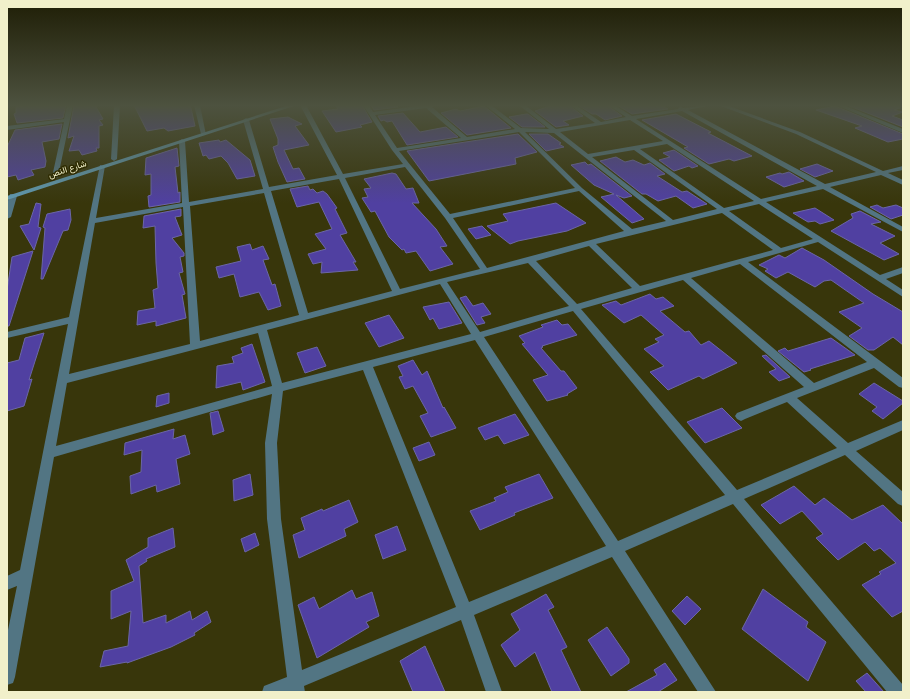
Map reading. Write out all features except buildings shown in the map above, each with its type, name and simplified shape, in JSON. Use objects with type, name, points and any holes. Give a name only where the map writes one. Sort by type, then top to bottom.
[{"type":"main road","name":"شارع النص","points":[[9,195],[55,177],[184,138]]},
{"type":"main road","name":"شارع النص","points":[[9,195],[190,138]]},
{"type":"street","points":[[55,177],[63,138]]},
{"type":"street","points":[[114,158],[115,138]]},
{"type":"street","points":[[251,138],[304,317]]},
{"type":"street","points":[[321,138],[397,293]]},
{"type":"street","points":[[387,138],[395,150],[448,217],[485,271]]},
{"type":"street","points":[[395,150],[465,138]]},
{"type":"street","points":[[528,138],[580,189],[630,232]]},
{"type":"street","points":[[564,138],[671,222]]},
{"type":"street","points":[[662,138],[903,294]]},
{"type":"street","points":[[734,138],[903,230]]},
{"type":"street","points":[[808,138],[903,183]]},
{"type":"street","points":[[182,141],[195,346]]},
{"type":"street","points":[[588,156],[669,142]]},
{"type":"street","points":[[634,148],[779,250]]},
{"type":"street","points":[[92,221],[407,165]]},
{"type":"street","points":[[7,677],[102,166]]},
{"type":"street","points":[[62,380],[442,281],[530,260],[630,232],[903,168]]},
{"type":"street","points":[[448,217],[580,189]]},
{"type":"street","points":[[7,217],[9,195]]},
{"type":"street","points":[[49,454],[278,388],[367,366],[477,336],[638,289],[685,278],[818,240]]},
{"type":"street","points":[[590,243],[638,289]]},
{"type":"street","points":[[530,260],[575,307],[736,497],[898,692]]},
{"type":"street","points":[[741,261],[903,384]]},
{"type":"street","points":[[879,278],[903,270]]},
{"type":"street","points":[[685,278],[813,388]]},
{"type":"street","points":[[442,281],[614,549],[708,692]]},
{"type":"street","points":[[7,335],[74,319]]},
{"type":"street","points":[[262,329],[278,388],[271,443],[274,519],[296,687]]},
{"type":"street","points":[[741,416],[875,363]]},
{"type":"street","points":[[367,366],[465,610],[494,692]]},
{"type":"street","points":[[788,397],[848,449],[903,500]]},
{"type":"street","points":[[270,692],[296,687],[465,610],[614,549],[903,425]]},
{"type":"street","points":[[7,583],[26,575]]}]
